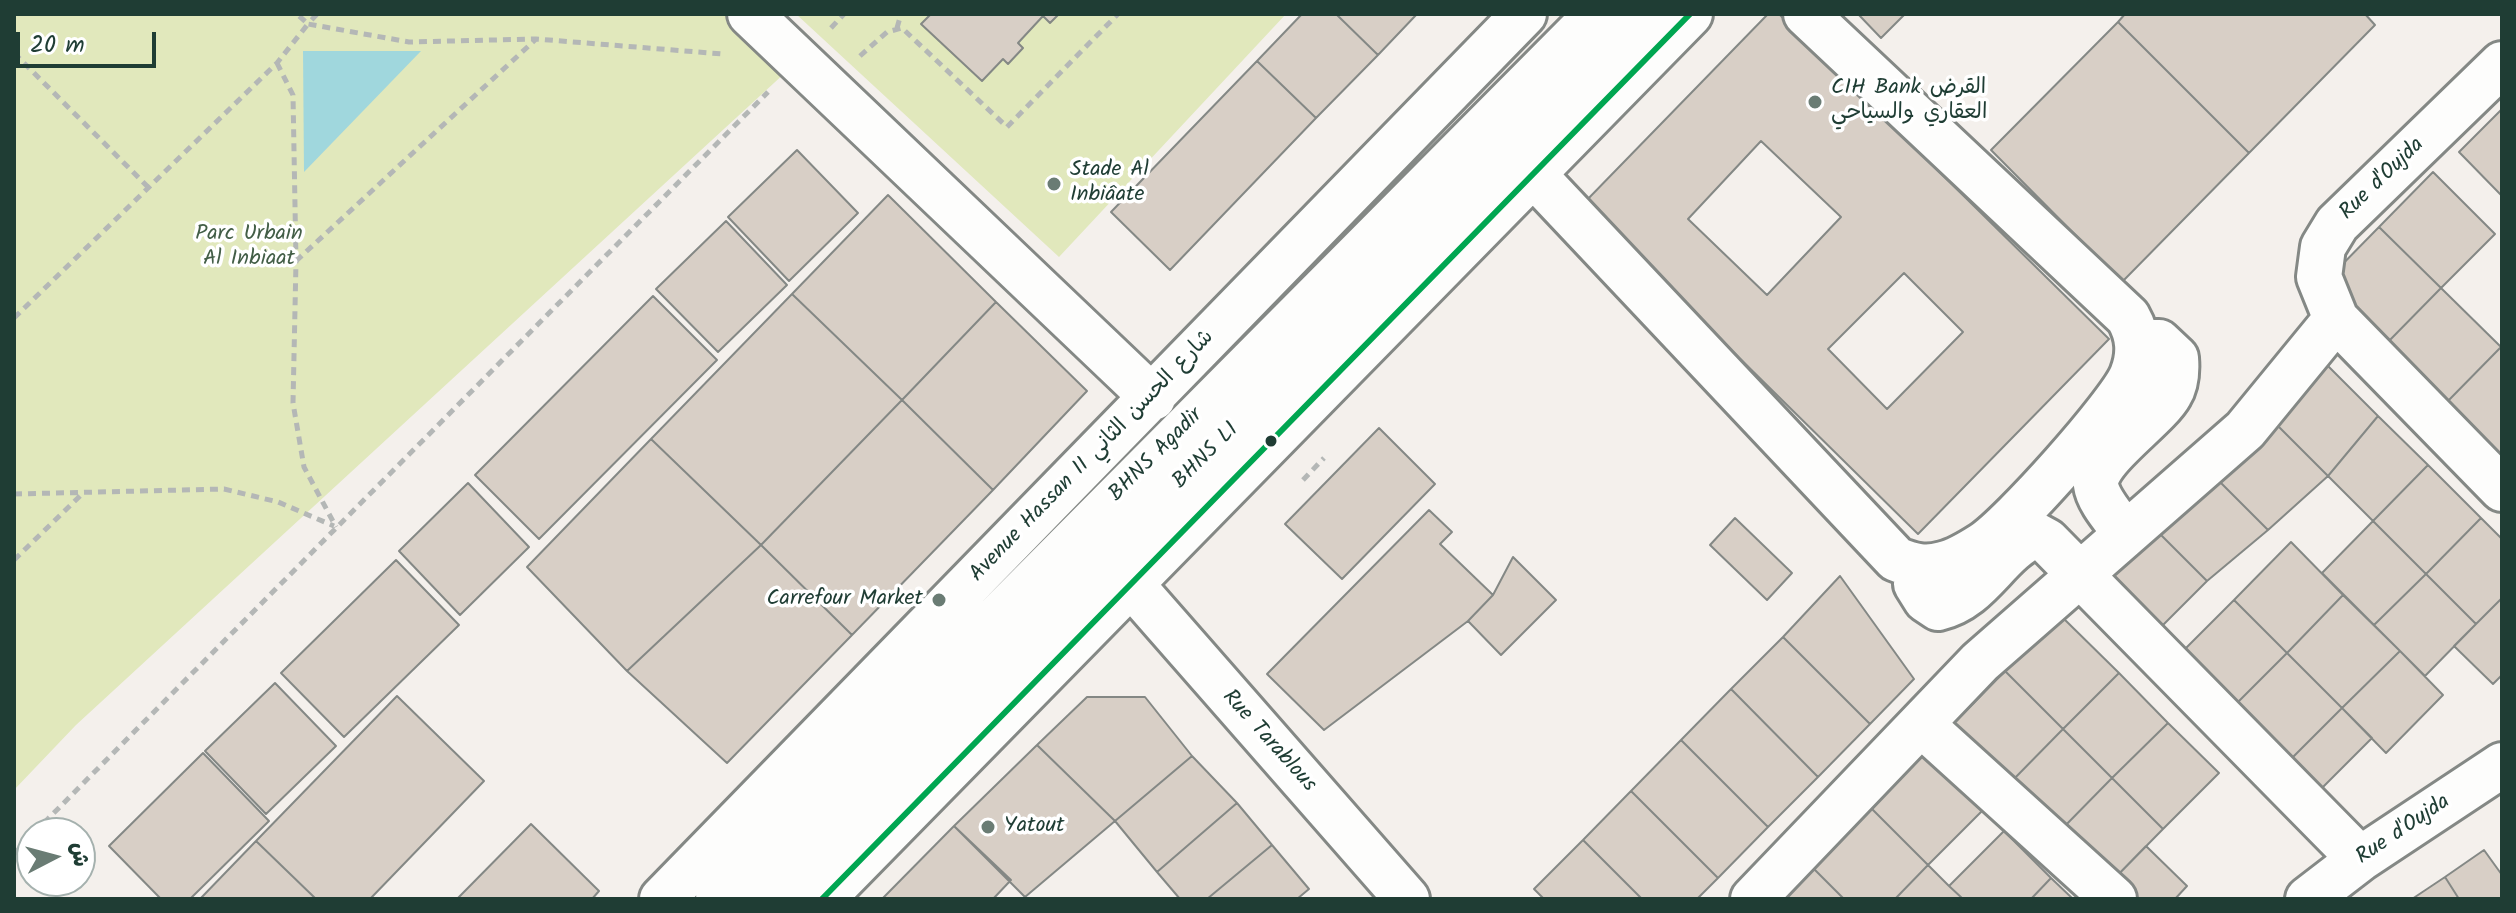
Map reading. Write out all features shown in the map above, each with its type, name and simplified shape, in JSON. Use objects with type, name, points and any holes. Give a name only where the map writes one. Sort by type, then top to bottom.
[{"type":"street","points":[[750,14],[1153,398]]},
{"type":"street","name":"Avenue Hassan II شارع الحسن الثاني","points":[[662,899],[1524,14]]},
{"type":"street","name":"BHNS Agadir","points":[[718,899],[1597,14]]},
{"type":"street","name":"BHNS L1","points":[[770,899],[1643,14]]},
{"type":"street","points":[[822,899],[1690,14]]},
{"type":"street","points":[[1533,174],[1896,559],[1918,568],[1945,564],[1984,545],[2106,413],[2131,377],[2139,342],[2128,317],[1806,14]]},
{"type":"street","name":"Rue d'Oujda","points":[[2336,319],[2319,277],[2323,247],[2337,224],[2502,64]]},
{"type":"street","points":[[1753,899],[1980,662],[2077,573],[2245,430],[2336,319],[2502,489]]},
{"type":"street","points":[[2125,533],[2096,489],[2096,479],[2123,444],[2156,414],[2171,393],[2177,375],[2176,358],[2159,342],[2139,342]]},
{"type":"street","points":[[1918,568],[1916,584],[1926,600],[1938,608],[1971,593],[2023,540],[2036,535],[2047,541],[2360,859]]},
{"type":"street","name":"Rue Tarablous","points":[[1131,584],[1407,899]]},
{"type":"street","points":[[1921,724],[2114,899]]},
{"type":"street","name":"Rue d'Oujda","points":[[2308,899],[2360,859],[2502,765]]},
{"type":"path","points":[[297,14],[308,24],[409,42],[536,39],[799,60]]},
{"type":"path","points":[[14,318],[277,63],[317,14]]},
{"type":"path","points":[[50,817],[844,14]]},
{"type":"path","points":[[897,28],[901,14]]},
{"type":"path","points":[[858,57],[887,32],[897,28],[906,31],[1007,127],[1118,14]]},
{"type":"path","points":[[296,261],[536,39]]},
{"type":"path","points":[[14,53],[148,187]]},
{"type":"path","points":[[277,63],[293,95],[296,261],[293,403],[304,467],[336,527]]},
{"type":"path","points":[[14,494],[224,489],[278,502],[336,527]]},
{"type":"path","points":[[14,560],[83,493]]},
{"type":"green space","name":"Parc Urbain Al Inbiaat","points":[[14,14],[740,14],[799,60],[76,725],[14,790]]},
{"type":"green space","name":"Stade Al Inbiâate","points":[[796,14],[1286,14],[1059,257]]},
{"type":"water","points":[[303,51],[421,51],[304,172]]},
{"type":"building","points":[[931,14],[1059,14],[1050,23],[1043,16],[1018,43],[1023,48],[1008,64],[1003,59],[982,81],[921,24]]},
{"type":"building","points":[[1302,14],[1336,14],[1378,55],[1316,118],[1257,61]]},
{"type":"building","points":[[1336,14],[1417,14],[1378,55]]},
{"type":"building","points":[[1768,14],[1779,14],[2109,339],[1918,534],[1583,204]],"holes":[[[1761,141],[1841,217],[1767,295],[1688,219]],[[1904,273],[1963,332],[1887,409],[1828,349]]]},
{"type":"building","points":[[1858,14],[1905,14],[1881,38]]},
{"type":"building","points":[[2125,14],[2365,14],[2375,25],[2249,153],[2118,22]]},
{"type":"building","points":[[2118,22],[2249,153],[2122,282],[1991,150]]},
{"type":"building","points":[[1257,61],[1316,118],[1170,270],[1111,212]]},
{"type":"building","points":[[2502,109],[2502,196],[2459,152]]},
{"type":"building","points":[[797,150],[858,213],[789,281],[728,217]]},
{"type":"building","points":[[2433,172],[2495,234],[2441,288],[2379,227]]},
{"type":"building","points":[[888,195],[996,302],[902,400],[792,294]]},
{"type":"building","points":[[726,221],[787,285],[718,352],[656,289]]},
{"type":"building","points":[[2379,227],[2441,288],[2385,345],[2324,283]]},
{"type":"building","points":[[2441,288],[2501,347],[2445,404],[2385,345]]},
{"type":"building","points":[[792,294],[902,400],[761,545],[651,439]]},
{"type":"building","points":[[653,296],[717,360],[539,539],[475,475]]},
{"type":"building","points":[[996,302],[1087,391],[993,490],[902,400]]},
{"type":"building","points":[[2501,347],[2502,456],[2500,458],[2445,404]]},
{"type":"building","points":[[2321,359],[2378,416],[2328,476],[2272,420]]},
{"type":"building","points":[[902,400],[993,490],[852,635],[761,545]]},
{"type":"building","points":[[2378,416],[2428,465],[2373,521],[2328,476]]},
{"type":"building","points":[[2272,420],[2328,476],[2268,530],[2211,473]]},
{"type":"building","points":[[1379,428],[1435,484],[1342,579],[1285,524]]},
{"type":"building","points":[[651,439],[761,545],[627,671],[527,567]]},
{"type":"building","points":[[2428,465],[2481,518],[2426,574],[2373,521]]},
{"type":"building","points":[[2211,473],[2268,530],[2207,581],[2150,524]]},
{"type":"building","points":[[468,483],[529,547],[460,615],[399,551]]},
{"type":"building","points":[[1429,510],[1452,532],[1440,544],[1493,595],[1468,621],[1324,730],[1267,674]]},
{"type":"building","points":[[1735,518],[1792,573],[1767,600],[1710,545]]},
{"type":"building","points":[[2481,518],[2502,539],[2502,598],[2476,624],[2426,574]]},
{"type":"building","points":[[2373,521],[2426,574],[2374,625],[2322,573]]},
{"type":"building","points":[[2150,524],[2207,581],[2152,636],[2095,579]]},
{"type":"building","points":[[2291,542],[2343,595],[2287,653],[2234,600]]},
{"type":"building","points":[[761,545],[852,635],[727,763],[627,671]]},
{"type":"building","points":[[1513,557],[1556,600],[1501,655],[1468,621],[1493,595]]},
{"type":"building","points":[[396,560],[459,625],[344,737],[281,673]]},
{"type":"building","points":[[2426,574],[2476,624],[2425,676],[2374,625]]},
{"type":"building","points":[[1840,576],[1914,679],[1870,724],[1783,637]]},
{"type":"building","points":[[2343,595],[2400,651],[2342,708],[2287,653]]},
{"type":"building","points":[[2502,598],[2502,675],[2493,684],[2454,646]]},
{"type":"building","points":[[2234,600],[2287,653],[2230,710],[2177,657]]},
{"type":"building","points":[[2060,615],[2119,673],[2063,729],[2005,671]]},
{"type":"building","points":[[1783,637],[1870,724],[1818,777],[1731,689]]},
{"type":"building","points":[[2400,651],[2443,695],[2386,753],[2342,708]]},
{"type":"building","points":[[2287,653],[2342,708],[2285,765],[2230,710]]},
{"type":"building","points":[[2005,671],[2063,729],[2009,784],[1951,726]]},
{"type":"building","points":[[2119,673],[2168,723],[2112,778],[2063,729]]},
{"type":"building","points":[[275,683],[336,746],[266,814],[205,751]]},
{"type":"building","points":[[1731,689],[1818,777],[1768,827],[1681,740]]},
{"type":"building","points":[[397,696],[484,781],[370,899],[316,899],[256,841]]},
{"type":"building","points":[[1087,697],[1145,697],[1192,756],[1115,821],[1037,745]]},
{"type":"building","points":[[2342,708],[2372,738],[2315,795],[2285,765]]},
{"type":"building","points":[[2168,723],[2219,773],[2163,829],[2112,778]]},
{"type":"building","points":[[2063,729],[2112,778],[2058,833],[2009,784]]},
{"type":"building","points":[[1681,740],[1768,827],[1718,878],[1631,791]]},
{"type":"building","points":[[1037,745],[1115,821],[1025,897],[954,826]]},
{"type":"building","points":[[203,753],[269,821],[190,899],[161,899],[109,846]]},
{"type":"building","points":[[1924,754],[1982,811],[1928,865],[1871,808]]},
{"type":"building","points":[[1192,756],[1237,803],[1157,872],[1115,821]]},
{"type":"building","points":[[2112,778],[2163,829],[2109,884],[2058,833]]},
{"type":"building","points":[[1631,791],[1718,878],[1697,899],[1642,899],[1583,840]]},
{"type":"building","points":[[1237,803],[1272,845],[1207,899],[1180,899],[1157,872]]},
{"type":"building","points":[[1871,808],[1928,865],[1895,899],[1844,899],[1813,868]]},
{"type":"building","points":[[531,824],[599,891],[592,899],[457,899]]},
{"type":"building","points":[[954,826],[1011,880],[993,899],[882,899]]},
{"type":"building","points":[[2004,831],[2051,878],[2031,899],[1963,899],[1949,886]]},
{"type":"building","points":[[1583,840],[1642,899],[1544,899],[1534,889]]},
{"type":"building","points":[[256,841],[316,899],[200,899]]},
{"type":"building","points":[[1272,845],[1309,889],[1297,899],[1207,899]]},
{"type":"building","points":[[2146,846],[2187,886],[2175,899],[2123,899],[2109,884]]},
{"type":"building","points":[[2484,850],[2502,875],[2502,899],[2459,899],[2445,877]]},
{"type":"building","points":[[1928,865],[1949,886],[1963,899],[1895,899]]},
{"type":"building","points":[[1813,868],[1844,899],[1782,899]]},
{"type":"building","points":[[2445,877],[2459,899],[2412,899]]},
{"type":"building","points":[[2051,878],[2073,899],[2031,899]]},
{"type":"transit line","points":[[822,899],[1690,14]]},
{"type":"place","name":"CIH Bank القرض العقاري والسياحي","points":[[1815,102]]},
{"type":"place","name":"Stade Al Inbiâate","points":[[1054,184]]},
{"type":"place","name":"Carrefour Market","points":[[939,600]]},
{"type":"place","name":"Yatout","points":[[988,827]]}]
